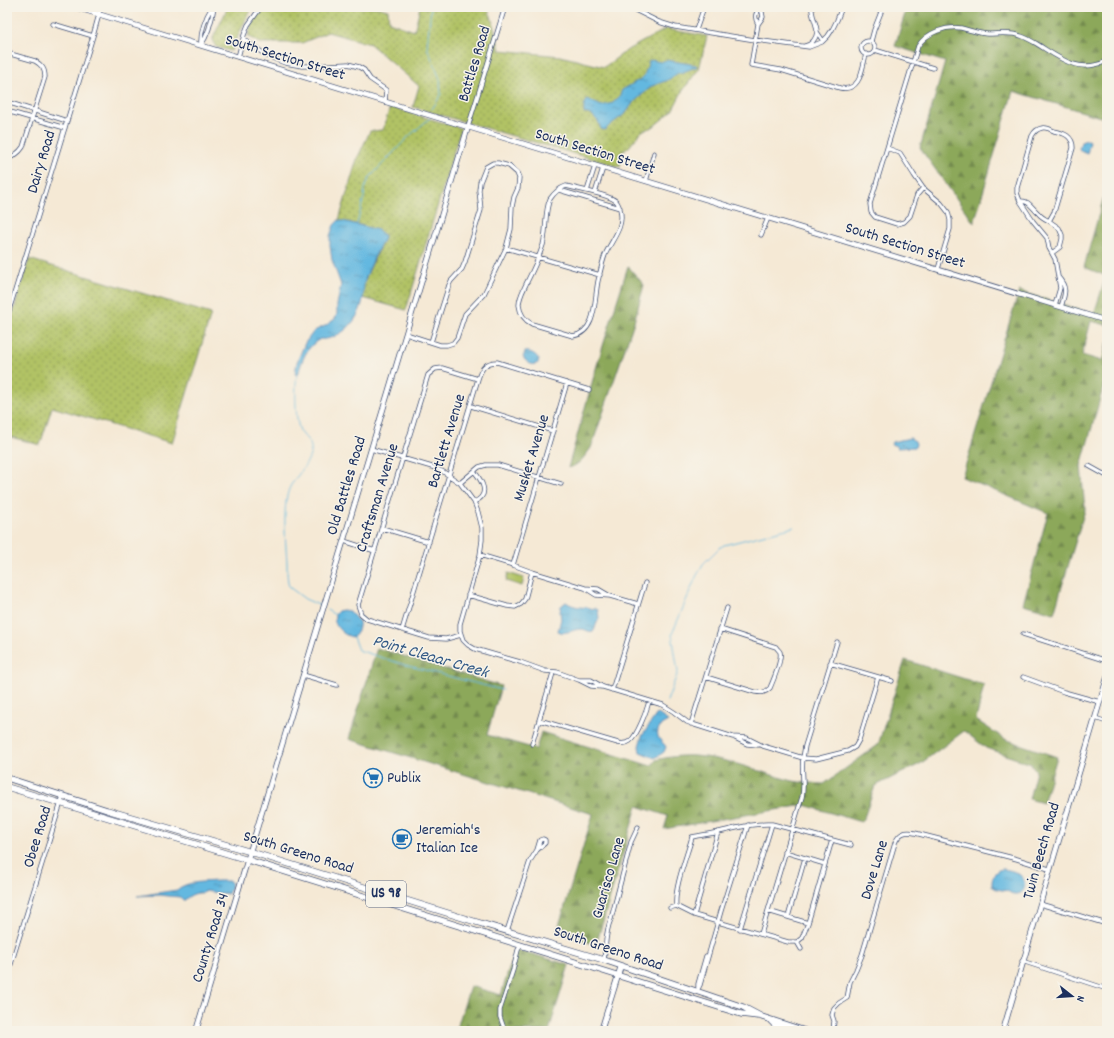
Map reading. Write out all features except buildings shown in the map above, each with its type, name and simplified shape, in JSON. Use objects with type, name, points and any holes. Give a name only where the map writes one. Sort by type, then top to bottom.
[{"type":"main road","name":"South Greeno Road","points":[[7,778],[604,960],[743,1007],[762,1017]]},
{"type":"main road","name":"South Greeno Road","points":[[7,787],[248,860],[741,1014],[762,1017],[795,1030],[805,1031]]},
{"type":"main road","points":[[769,1019],[781,1031]]},
{"type":"street","name":"South Section Street","points":[[75,7],[1107,321]]},
{"type":"street","name":"Dairy Road","points":[[7,317],[93,36],[100,7]]},
{"type":"street","points":[[200,45],[205,39],[213,14],[213,7]]},
{"type":"street","points":[[238,57],[244,40],[244,34],[260,7]]},
{"type":"street","name":"Battles Road","points":[[468,127],[506,7]]},
{"type":"street","points":[[629,7],[659,22],[674,27],[803,47],[809,47],[823,41],[832,30],[842,7]]},
{"type":"street","points":[[696,30],[704,7]]},
{"type":"street","points":[[803,47],[813,41],[817,32],[817,27],[811,11],[812,7]]},
{"type":"street","points":[[871,42],[883,7]]},
{"type":"street","points":[[761,8],[763,17],[758,24],[751,65],[781,70],[843,89],[851,88],[857,83],[860,78],[866,54]]},
{"type":"street","points":[[758,24],[755,16],[761,8]]},
{"type":"street","points":[[53,24],[93,36]]},
{"type":"street","points":[[923,188],[917,195],[908,220],[897,224],[875,217],[871,212],[870,204],[913,61],[918,46],[924,38],[943,29],[954,28],[961,28],[987,34],[1007,33],[1021,35],[1070,64],[1094,66],[1107,61]]},
{"type":"street","points":[[817,32],[823,41]]},
{"type":"street","points":[[244,40],[267,56],[285,63],[302,66],[348,64],[360,67],[370,79],[386,90],[385,102]]},
{"type":"street","points":[[866,54],[862,50],[862,46],[866,41],[874,44],[875,50]]},
{"type":"street","points":[[866,54],[871,54],[875,50]]},
{"type":"street","points":[[875,50],[933,68]]},
{"type":"street","points":[[7,53],[35,61],[43,66],[45,77],[23,147],[19,153],[7,159]]},
{"type":"street","points":[[7,102],[67,121]]},
{"type":"street","points":[[7,111],[65,128]]},
{"type":"street","name":"Old Battles Road","points":[[251,852],[468,127]]},
{"type":"street","points":[[1049,221],[1054,212],[1073,148],[1072,141],[1067,135],[1045,128],[1040,129],[1032,136],[1018,183],[1017,192],[1020,201],[1033,221],[1047,238],[1049,248],[1056,263],[1060,288],[1055,305]]},
{"type":"street","points":[[888,148],[900,153],[923,188],[945,207],[948,212],[950,232],[938,269]]},
{"type":"street","points":[[646,181],[654,153]]},
{"type":"street","points":[[406,334],[440,345],[447,345],[456,340],[465,314],[484,294],[506,248],[511,229],[512,207],[518,188],[519,178],[517,173],[509,166],[493,163],[486,167],[482,174],[479,186],[481,210],[462,269],[449,285],[431,342]]},
{"type":"street","points":[[587,191],[595,166]]},
{"type":"street","points":[[591,199],[603,168]]},
{"type":"street","points":[[566,186],[587,191],[615,201],[620,208],[622,215],[620,226],[605,255],[593,317],[583,331],[576,335],[569,335],[526,321],[523,318],[520,309],[520,298],[542,245],[549,203],[554,194],[566,186]]},
{"type":"street","points":[[559,190],[620,208]]},
{"type":"street","points":[[1020,201],[1030,204],[1039,214],[1059,228],[1062,235],[1060,247],[1052,253]]},
{"type":"street","points":[[761,235],[768,218]]},
{"type":"street","points":[[506,248],[600,275]]},
{"type":"street","points":[[1058,277],[1064,283],[1065,289],[1061,307]]},
{"type":"street","name":"Bartlett Avenue","points":[[402,630],[481,370],[486,365],[496,362],[589,390]]},
{"type":"street","name":"Craftsman Avenue","points":[[461,635],[446,639],[424,637],[367,619],[362,616],[358,603],[428,375],[435,369],[442,368],[478,379]]},
{"type":"street","name":"Musket Avenue","points":[[513,565],[567,383]]},
{"type":"street","points":[[471,406],[553,430]]},
{"type":"street","points":[[371,449],[432,467],[460,483],[474,502],[482,528],[482,540],[480,555],[460,624],[461,635],[468,645],[475,649],[553,673],[557,672],[579,680],[590,686],[603,687],[663,705],[691,724],[733,737],[747,744],[763,746],[811,759],[821,759],[848,751],[855,747],[859,740],[878,677]]},
{"type":"street","points":[[460,483],[479,467],[486,465],[498,465],[561,484]]},
{"type":"street","points":[[1089,466],[1107,476]]},
{"type":"street","points":[[474,471],[481,480],[484,490],[481,498],[474,502]]},
{"type":"street","points":[[382,528],[429,542]]},
{"type":"street","points":[[344,541],[375,551]]},
{"type":"street","points":[[480,555],[585,588],[596,594],[610,596],[638,604]]},
{"type":"street","points":[[468,594],[515,607],[525,600],[532,572]]},
{"type":"street","points":[[612,690],[645,583]]},
{"type":"street","points":[[691,724],[727,608]]},
{"type":"street","points":[[706,676],[755,692],[763,693],[770,688],[778,664],[780,655],[779,650],[776,647],[720,630]]},
{"type":"street","points":[[1023,634],[1107,661]]},
{"type":"street","points":[[761,934],[803,791],[803,758],[805,746],[836,642]]},
{"type":"street","points":[[830,663],[892,681]]},
{"type":"street","points":[[532,744],[553,673]]},
{"type":"street","points":[[303,675],[337,685]]},
{"type":"street","points":[[1023,678],[1100,702]]},
{"type":"street","name":"Twin Beech Road","points":[[1002,1031],[1107,678]]},
{"type":"street","points":[[539,720],[618,744],[626,744],[636,733],[649,701]]},
{"type":"street","points":[[1095,718],[1107,722]]},
{"type":"street","name":"Obee Road","points":[[7,977],[64,796]]},
{"type":"street","points":[[676,906],[675,900],[677,890],[692,837],[760,823],[792,828],[851,845]]},
{"type":"street","points":[[740,928],[772,824]]},
{"type":"street","points":[[697,991],[709,946],[712,942],[748,825]]},
{"type":"street","name":"Guarisco Lane","points":[[604,960],[609,925],[631,842],[638,827]]},
{"type":"street","points":[[694,915],[718,832]]},
{"type":"street","name":"Dove Lane","points":[[833,1031],[834,1021],[832,1015],[834,1008],[849,995],[849,985],[862,955],[895,843],[901,834],[908,832],[915,833],[1050,869]]},
{"type":"street","points":[[670,908],[676,906],[694,915],[788,942],[797,942],[802,938],[808,923],[832,840]]},
{"type":"street","points":[[507,931],[530,861],[537,850]]},
{"type":"street","name":"County Road 34","points":[[196,1031],[251,852]]},
{"type":"street","points":[[785,852],[825,864]]},
{"type":"street","points":[[788,917],[805,858]]},
{"type":"street","points":[[1040,904],[1107,924]]},
{"type":"street","points":[[420,914],[422,905]]},
{"type":"street","points":[[768,912],[808,923]]},
{"type":"street","points":[[797,942],[802,949]]},
{"type":"street","points":[[505,1031],[500,1017],[500,1010],[521,945]]},
{"type":"street","points":[[1022,961],[1107,989]]},
{"type":"street","points":[[601,1031],[621,966]]},
{"type":"green space","points":[[228,7],[254,7],[248,15],[231,51],[216,47],[212,40]]},
{"type":"green space","points":[[264,7],[377,7],[388,10],[389,22],[414,31],[420,7],[487,7],[491,16],[500,50],[560,56],[604,67],[629,49],[666,29],[707,36],[699,69],[683,90],[672,111],[653,127],[641,132],[629,147],[623,151],[620,167],[413,107],[419,86],[370,44],[328,32],[302,43],[259,43],[248,36],[251,24]]},
{"type":"green space","points":[[907,7],[1107,7],[1107,119],[1013,91],[974,223],[920,148],[945,62],[895,46]]},
{"type":"green space","points":[[390,107],[461,128],[406,310],[363,298],[363,286],[384,238],[383,234],[364,226],[339,220],[357,159],[370,131],[383,130]]},
{"type":"green space","points":[[1107,185],[1107,325],[1091,321],[1082,355],[1102,361],[1107,343],[1107,374],[1081,466],[1085,510],[1054,613],[1023,604],[1048,513],[962,477],[1019,291],[1094,314],[1106,276],[1084,267]]},
{"type":"green space","points":[[29,259],[211,314],[172,443],[52,407],[40,445],[7,436],[7,334]]},
{"type":"green space","points":[[628,266],[644,285],[634,322],[591,448],[584,458],[572,467],[568,468],[597,365]]},
{"type":"green space","points":[[508,573],[524,578],[522,586],[506,581]]},
{"type":"green space","points":[[377,648],[501,686],[487,735],[536,749],[541,732],[648,765],[652,765],[656,760],[675,756],[708,757],[793,781],[824,784],[878,745],[905,660],[984,685],[976,720],[1005,739],[1057,757],[1043,803],[1029,799],[1036,771],[1031,764],[986,748],[964,731],[920,764],[875,786],[861,822],[804,805],[664,829],[668,816],[637,806],[596,945],[557,932],[593,814],[349,739]]},
{"type":"green space","points":[[515,949],[569,965],[549,1031],[470,1031],[457,1028],[470,986],[501,995]]},
{"type":"water","points":[[652,60],[660,62],[666,60],[697,66],[696,68],[678,73],[668,80],[652,86],[633,103],[626,113],[605,130],[601,129],[598,121],[592,115],[584,113],[584,105],[588,99],[601,106],[613,103],[619,97],[622,90],[644,76],[649,61]]},
{"type":"water","points":[[1087,140],[1090,141],[1087,154],[1079,149],[1081,142]]},
{"type":"water","points":[[339,220],[378,230],[383,234],[384,238],[366,277],[362,304],[354,321],[345,330],[335,336],[328,339],[320,339],[315,342],[303,359],[298,375],[295,374],[297,362],[305,343],[314,331],[335,319],[337,314],[337,305],[341,285],[332,260],[330,236],[334,225]]},
{"type":"water","points":[[525,352],[535,355],[539,360],[538,363],[531,364],[527,362],[523,357]]},
{"type":"water","points":[[910,438],[915,441],[915,447],[897,448],[891,444],[892,442]]},
{"type":"water","points":[[566,602],[575,606],[592,609],[594,608],[598,610],[599,619],[594,631],[591,632],[578,629],[567,632],[558,631],[561,619],[561,606]]},
{"type":"water","points":[[338,611],[349,611],[359,622],[358,631],[353,637],[341,631],[335,623],[335,615]]},
{"type":"water","points":[[658,714],[668,721],[661,725],[658,730],[658,736],[666,747],[664,752],[655,758],[640,752],[639,746],[642,736]]},
{"type":"water","points":[[1003,869],[1019,874],[1023,879],[1025,885],[1019,894],[1012,894],[1007,891],[996,889],[992,886],[995,873]]},
{"type":"water","points":[[230,881],[230,887],[232,889],[230,889],[228,894],[204,891],[203,893],[191,895],[185,900],[180,897],[159,895],[137,896],[177,890],[191,883]]},
{"type":"waterway","name":"Point Cleaar Creek","points":[[431,7],[427,47],[440,79],[441,95],[432,109]]},
{"type":"waterway","points":[[357,224],[365,188],[370,177],[409,136],[430,118]]},
{"type":"waterway","points":[[297,373],[296,401],[298,423],[300,431],[309,441],[311,451],[306,465],[291,485],[286,502],[285,523],[287,578],[289,587],[305,599],[321,606]]},
{"type":"waterway","name":"Point Cleaar Creek","points":[[667,701],[678,672],[672,634],[703,564],[724,545],[794,527]]},
{"type":"waterway","name":"Point Cleaar Creek","points":[[327,610],[335,615]]},
{"type":"waterway","name":"Point Cleaar Creek","points":[[353,637],[358,650],[405,665],[502,690]]},
{"type":"place","name":"Publix","points":[[373,778]]},
{"type":"place","name":"Jeremiah's Italian Ice","points":[[402,839]]}]
